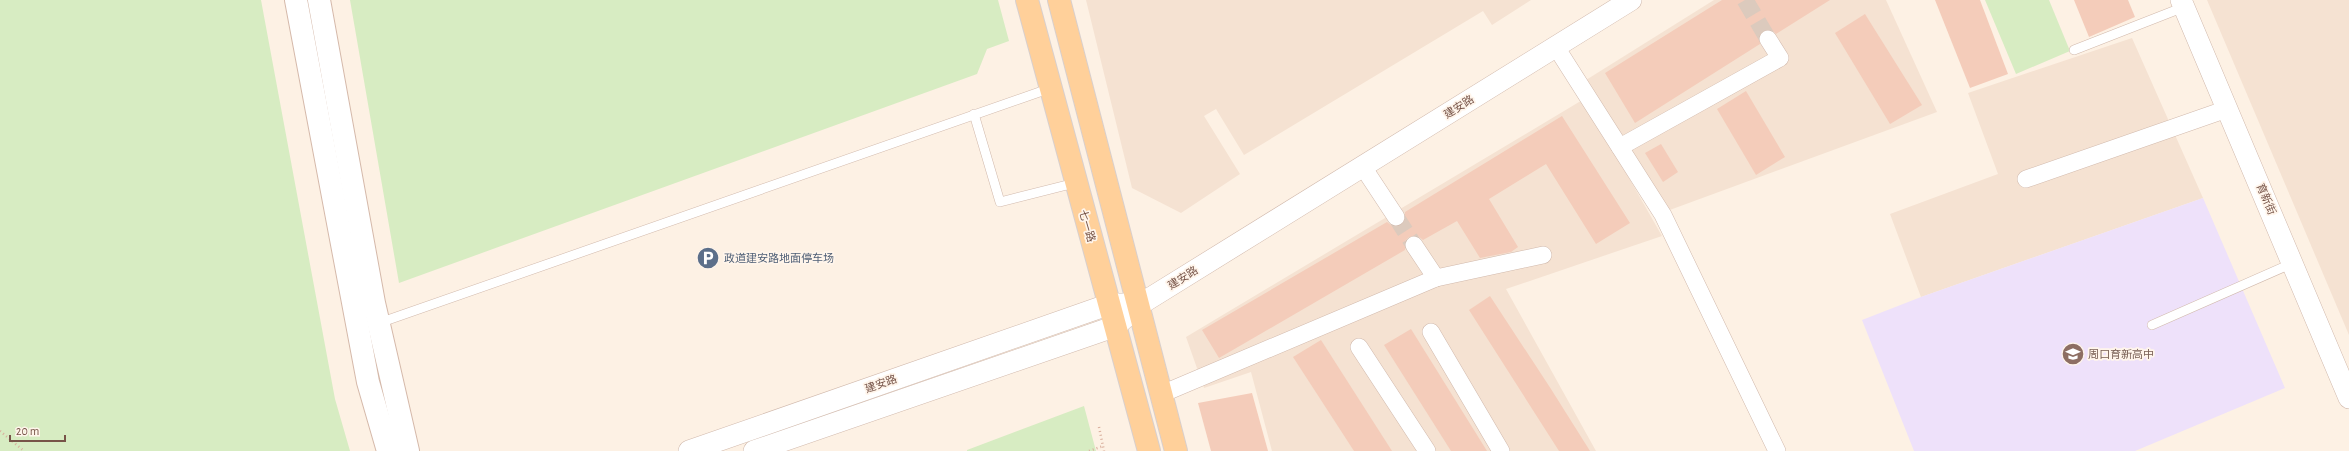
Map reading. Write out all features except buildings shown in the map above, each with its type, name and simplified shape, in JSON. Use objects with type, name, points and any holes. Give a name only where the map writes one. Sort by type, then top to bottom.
[{"type":"main road","points":[[296,0],[368,382],[388,451]]},
{"type":"main road","points":[[319,0],[379,323],[408,451]]},
{"type":"main road","name":"七一路","points":[[1027,0],[1075,183],[1110,304],[1149,451]]},
{"type":"main road","points":[[1059,0],[1176,451]]},
{"type":"street","name":"建安路","points":[[689,451],[1110,304],[1139,305],[1631,0]]},
{"type":"street","name":"育新街","points":[[2182,4],[2349,398]]},
{"type":"street","points":[[1620,147],[1780,58],[1768,39]]},
{"type":"street","points":[[1556,47],[1663,215],[1777,451]]},
{"type":"street","points":[[2026,179],[2227,109]]},
{"type":"street","points":[[1363,167],[1396,217]]},
{"type":"street","points":[[1414,245],[1436,278]]},
{"type":"street","points":[[1164,393],[1436,278],[1543,255]]},
{"type":"street","points":[[754,451],[1116,326],[1139,305]]},
{"type":"street","points":[[1431,332],[1500,451]]},
{"type":"street","points":[[1359,347],[1428,451]]},
{"type":"lane","points":[[2074,50],[2182,4]]},
{"type":"lane","points":[[379,323],[1051,88]]},
{"type":"lane","points":[[974,114],[1000,202],[1075,183]]},
{"type":"lane","points":[[2152,325],[2293,263]]},
{"type":"path","points":[[1099,427],[1104,451]]},
{"type":"path","points":[[0,431],[24,451]]},
{"type":"path","points":[[1089,451],[1103,446]]},
{"type":"shaded area","points":[[1086,0],[1531,0],[1492,25],[1483,11],[1244,155],[1216,109],[1204,116],[1240,174],[1181,213],[1132,188]]},
{"type":"shaded area","points":[[1714,0],[1886,0],[1937,112],[1667,211],[1586,80]]},
{"type":"shaded area","points":[[2207,0],[2349,0],[2349,335]]},
{"type":"shaded area","points":[[2132,38],[2203,198],[1921,297],[1890,214],[1998,174],[1968,93]]},
{"type":"shaded area","points":[[1584,99],[1662,236],[1506,289],[1596,451],[1272,451],[1251,372],[1204,388],[1186,337]]},
{"type":"shaded area","name":"周口育新高中","points":[[2203,198],[2285,388],[2135,451],[1914,451],[1862,320],[1921,297]]},
{"type":"green space","points":[[0,0],[261,0],[335,399],[350,451],[0,451]]},
{"type":"green space","points":[[350,0],[998,0],[1009,41],[987,49],[977,74],[399,283]]},
{"type":"green space","points":[[1985,0],[2049,0],[2070,51],[2016,74]]},
{"type":"green space","points":[[1084,406],[1096,451],[967,451],[967,450]]},
{"type":"tunnel","points":[[1745,0],[1768,39]]},
{"type":"tunnel","points":[[1396,217],[1414,245]]},
{"type":"place","name":"政道建安路地面停车场","points":[[708,258]]},
{"type":"place","name":"周口育新高中","points":[[2073,354]]}]
